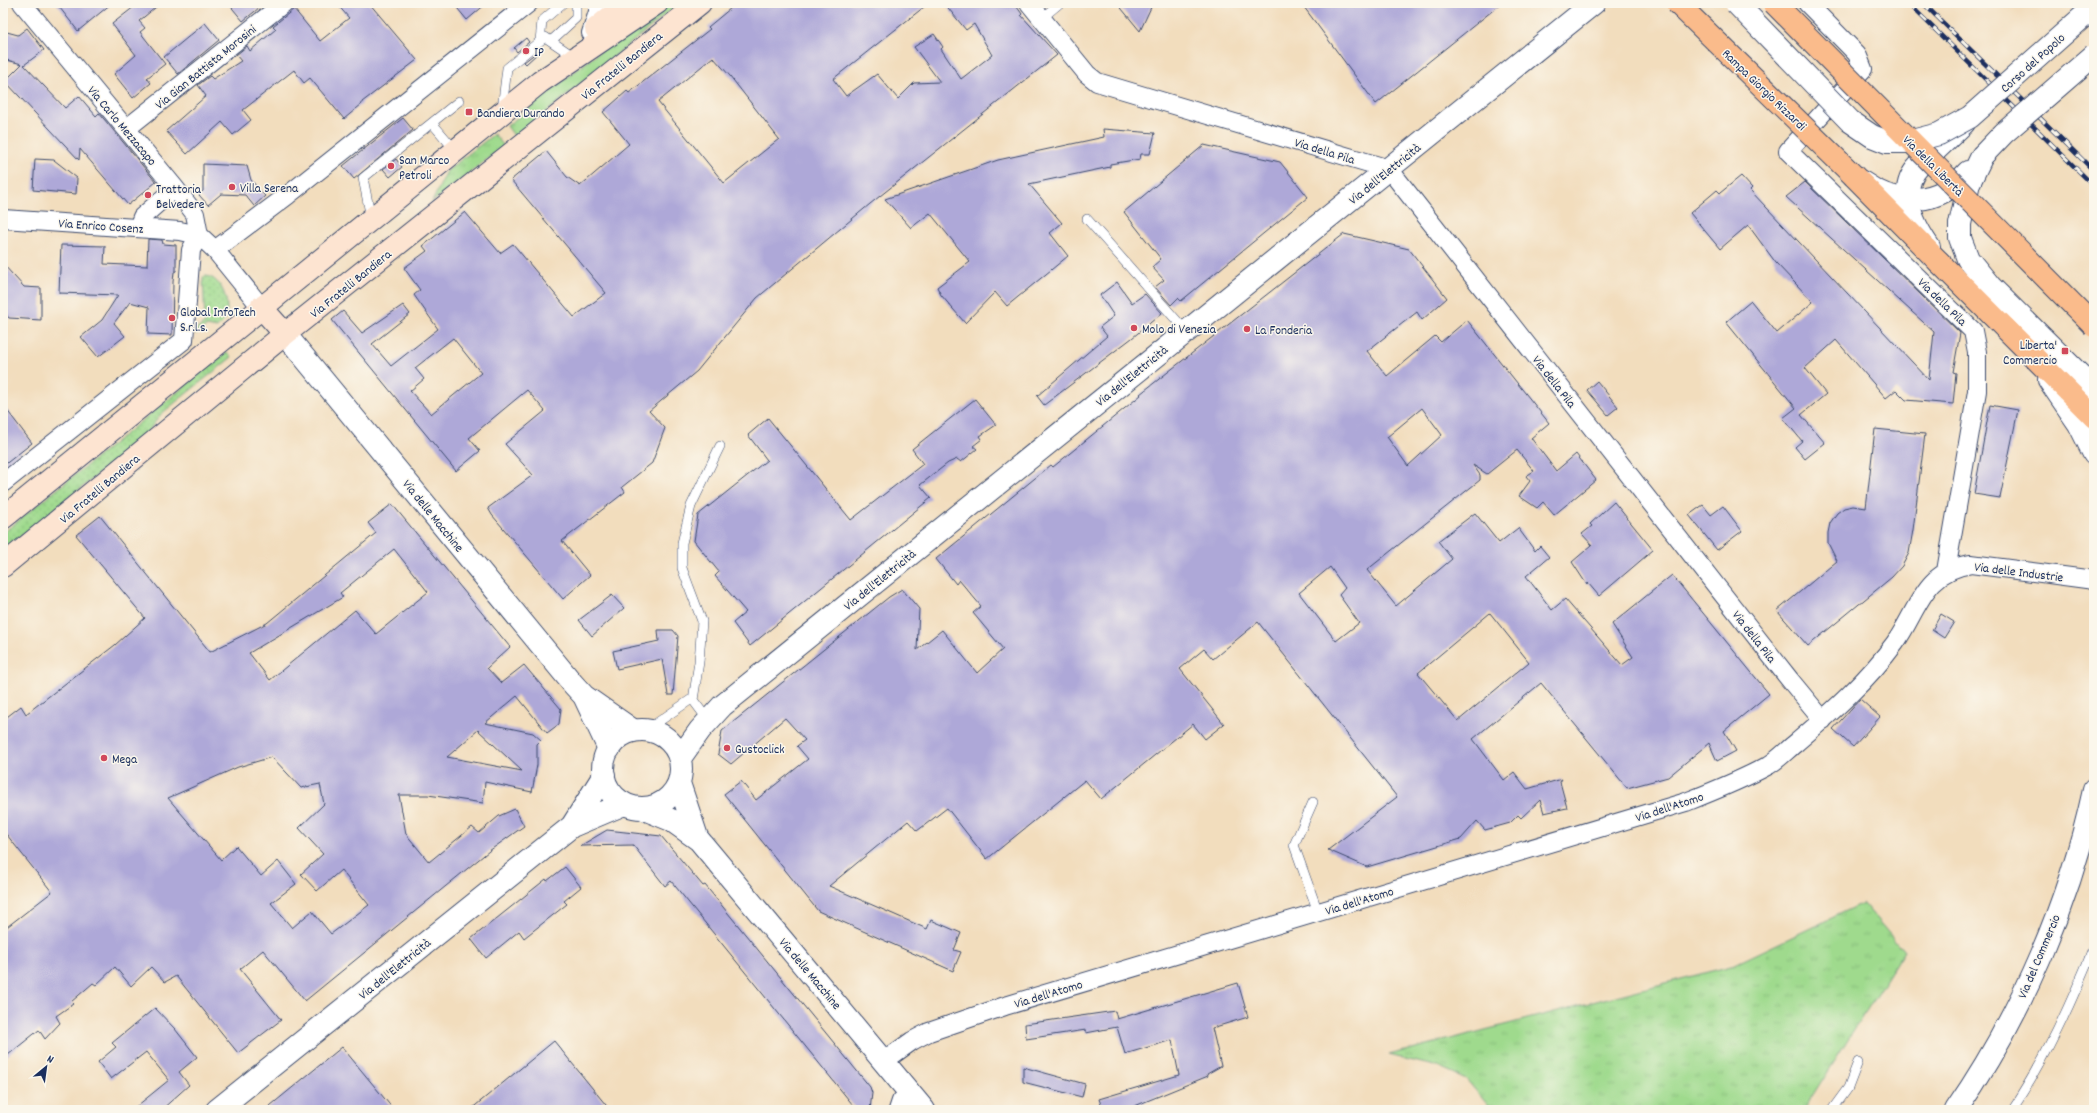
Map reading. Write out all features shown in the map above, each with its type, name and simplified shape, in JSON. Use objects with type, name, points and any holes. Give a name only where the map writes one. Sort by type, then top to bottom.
[{"type":"main road","name":"Via Fratelli Bandiera","points":[[3,518],[540,82],[591,33],[627,3]]},
{"type":"main road","name":"Via Fratelli Bandiera","points":[[540,82],[657,3]]},
{"type":"main road","name":"Via Fratelli Bandiera","points":[[3,566],[285,334],[700,3]]},
{"type":"main road","name":"Rampa Giorgio Rizzardi","points":[[1677,3],[1854,176],[2038,364],[2094,418]]},
{"type":"main road","name":"Via della Libertà","points":[[1774,3],[2094,326]]},
{"type":"main road","points":[[261,307],[285,334]]},
{"type":"street","name":"Via Gian Battista Morosini","points":[[126,129],[284,3]]},
{"type":"street","points":[[216,250],[288,195],[529,3]]},
{"type":"street","points":[[591,33],[598,12],[598,3]]},
{"type":"street","name":"Via della Pila","points":[[1029,3],[1087,74],[1097,82],[1388,169],[1823,720]]},
{"type":"street","name":"Via dell'Elettricità","points":[[680,758],[708,720],[722,706],[1186,330],[1594,3]]},
{"type":"street","points":[[1736,3],[1836,108],[1858,127],[1872,136],[1894,143],[1915,141],[1939,134],[1970,117]]},
{"type":"street","name":"Via della Pila","points":[[1807,3],[1857,54],[1863,69],[1788,151],[1973,331],[1977,352],[1977,391],[1946,571]]},
{"type":"street","name":"Via Carlo Mezzacapo","points":[[24,4],[195,214],[199,234]]},
{"type":"street","name":"Corso del Popolo","points":[[1970,117],[2094,7]]},
{"type":"street","points":[[2094,55],[2004,134],[1982,156],[1969,183],[1960,224],[1960,238],[1968,259],[1990,286],[2094,389]]},
{"type":"street","name":"Rampa Giorgio Rizzardi","points":[[1939,262],[1922,237],[1914,219],[1908,200],[1908,183],[1913,172],[1970,117]]},
{"type":"street","name":"Rampa Giorgio Rizzardi","points":[[1854,176],[1864,184],[1885,194],[1908,200],[1927,198],[1948,189],[1960,181],[1982,156]]},
{"type":"street","points":[[138,228],[142,217],[175,188]]},
{"type":"street","name":"Via Enrico Cosenz","points":[[3,219],[180,231],[199,234]]},
{"type":"street","points":[[3,483],[184,340],[191,250],[199,234],[216,250],[261,307]]},
{"type":"street","name":"Via delle Macchine","points":[[285,334],[584,696],[609,749]]},
{"type":"street","points":[[2038,364],[2079,424],[2094,454]]},
{"type":"street","name":"Via delle Industrie","points":[[1946,571],[1956,566],[1971,564],[2094,580]]},
{"type":"street","points":[[1823,720],[1882,660],[1895,642],[1930,585],[1937,576],[1946,571]]},
{"type":"street","name":"Via delle Macchine","points":[[584,696],[639,731]]},
{"type":"street","name":"Via dell'Atomo","points":[[884,1061],[912,1041],[929,1032],[1005,1006],[1686,802],[1731,784],[1770,764],[1823,720]]},
{"type":"street","points":[[639,731],[663,736],[672,744],[680,758],[681,774],[679,784],[666,800],[656,806],[634,806],[611,794],[604,775],[604,760],[609,749],[616,740],[639,731]]},
{"type":"street","name":"Via dell'Elettricità","points":[[216,1110],[572,826],[604,775]]},
{"type":"street","name":"Via delle Macchine","points":[[679,784],[697,837]]},
{"type":"street","name":"Via del Commercio","points":[[1956,1110],[1970,1090],[2007,1026],[2034,971],[2074,864],[2094,790]]},
{"type":"street","name":"Via delle Macchine","points":[[634,806],[671,820],[697,837],[884,1061],[904,1101],[924,1110]]},
{"type":"street","name":"Via dell'Elettricità","points":[[572,826],[634,806]]},
{"type":"lane","points":[[540,41],[542,20],[563,3]]},
{"type":"lane","points":[[551,41],[576,18],[576,3]]},
{"type":"lane","points":[[1042,18],[1060,3]]},
{"type":"lane","points":[[502,113],[507,68],[545,37],[570,54]]},
{"type":"lane","points":[[371,218],[363,178],[459,101]]},
{"type":"lane","points":[[432,123],[455,150]]},
{"type":"lane","points":[[1087,219],[1186,330]]},
{"type":"lane","points":[[708,720],[695,705],[693,698],[699,662],[702,621],[682,568],[682,543],[691,506],[720,446]]},
{"type":"lane","points":[[639,731],[693,698]]},
{"type":"lane","points":[[1313,802],[1294,845],[1318,912]]},
{"type":"lane","points":[[2012,1110],[2044,1057],[2094,947]]},
{"type":"lane","points":[[1832,1110],[1848,1088],[1858,1062]]},
{"type":"green space","points":[[669,3],[680,3],[515,137],[507,126],[603,49]]},
{"type":"green space","points":[[494,134],[504,146],[432,202],[447,171]]},
{"type":"green space","points":[[206,276],[212,278],[221,287],[226,301],[226,315],[224,321],[217,328],[207,326],[195,335],[197,329],[205,323],[203,277]]},
{"type":"green space","points":[[227,352],[232,357],[161,414],[143,438],[3,551],[3,533]]},
{"type":"green space","points":[[1863,903],[1904,951],[1804,1110],[1492,1110],[1466,1079],[1442,1068],[1389,1055],[1731,966]]},
{"type":"building","points":[[56,3],[112,3],[78,31]]},
{"type":"building","points":[[139,3],[161,3],[139,21],[145,28],[140,32],[165,64],[147,78],[151,83],[133,98],[114,74],[136,55],[112,24]]},
{"type":"building","points":[[228,3],[265,3],[243,21]]},
{"type":"building","points":[[336,3],[369,3],[417,60],[362,102],[362,104],[344,119],[310,78],[304,83],[294,70],[243,110],[251,120],[233,135],[222,122],[187,154],[166,131],[206,96],[198,85],[210,76],[213,79],[241,61],[236,55],[247,46],[250,51],[276,29],[273,26],[294,9],[320,41],[349,18]]},
{"type":"building","points":[[453,3],[487,3],[467,20]]},
{"type":"building","points":[[737,3],[929,3],[833,79],[846,96],[877,74],[898,99],[914,83],[940,82],[914,47],[934,34],[943,47],[941,49],[961,79],[992,55],[974,24],[966,30],[944,3],[1014,3],[1022,14],[1021,15],[1057,55],[870,204],[757,298],[697,371],[649,411],[665,428],[652,463],[622,487],[625,492],[562,541],[590,575],[563,599],[492,515],[488,508],[533,475],[505,444],[545,411],[527,390],[469,438],[480,451],[456,471],[332,320],[343,311],[362,333],[403,305],[410,314],[372,344],[391,366],[438,329],[414,295],[420,290],[404,268],[427,251],[423,246],[465,212],[500,253],[513,244],[574,317],[606,293],[511,180],[546,151],[567,177],[580,186],[629,144],[603,112],[627,91],[629,93],[710,29],[708,27]],"holes":[[[713,57],[730,76],[779,139],[724,183],[658,102]],[[453,338],[481,373],[431,414],[410,391],[424,379],[415,368]]]},
{"type":"building","points":[[1117,3],[1153,3],[1140,31]]},
{"type":"building","points":[[1301,3],[1502,3],[1376,104]]},
{"type":"building","points":[[205,23],[219,40],[178,74],[164,57]]},
{"type":"building","points":[[27,28],[44,50],[24,65],[65,108],[79,96],[96,116],[99,113],[156,182],[128,205],[80,149],[79,160],[5,81],[22,64],[3,59],[3,31],[18,35]]},
{"type":"building","points":[[526,38],[529,42],[517,52],[514,48]]},
{"type":"building","points":[[537,52],[538,53],[526,64],[524,62]]},
{"type":"building","points":[[403,118],[413,130],[354,179],[343,166]]},
{"type":"building","points":[[1103,129],[1155,133],[1150,154],[1141,154],[1140,159],[1110,164],[1110,167],[1029,184],[1062,223],[1050,233],[1068,256],[1007,306],[995,292],[965,323],[941,295],[937,287],[970,262],[930,213],[911,228],[885,199],[998,160],[1104,137]]},
{"type":"building","points":[[1204,145],[1280,162],[1308,197],[1181,301],[1178,298],[1171,305],[1155,287],[1164,280],[1152,267],[1161,259],[1124,212]]},
{"type":"building","points":[[35,159],[54,160],[77,178],[76,194],[33,190]]},
{"type":"building","points":[[396,159],[402,167],[390,177],[383,169]]},
{"type":"building","name":"Villa Serena","points":[[203,164],[247,166],[251,180],[265,196],[254,206],[245,195],[221,194],[208,205],[199,195],[203,191]]},
{"type":"building","points":[[1741,176],[1752,188],[1750,190],[1929,380],[1934,332],[1786,197],[1805,182],[1960,333],[1953,372],[1956,373],[1953,404],[1906,400],[1896,390],[1886,398],[1836,340],[1805,368],[1826,394],[1801,415],[1825,443],[1805,459],[1795,447],[1802,441],[1783,418],[1796,408],[1726,322],[1751,301],[1777,333],[1813,302],[1776,263],[1748,225],[1720,249],[1690,213],[1717,190],[1720,193]]},
{"type":"building","points":[[1344,234],[1409,249],[1447,298],[1422,320],[1417,312],[1367,351],[1387,376],[1435,336],[1441,342],[1467,320],[1549,423],[1531,438],[1556,471],[1576,454],[1596,480],[1554,515],[1543,502],[1537,508],[1519,496],[1530,481],[1526,476],[1534,471],[1517,450],[1487,474],[1473,465],[1480,475],[1480,480],[1367,570],[1396,606],[1452,559],[1438,541],[1475,513],[1499,543],[1518,528],[1535,551],[1540,546],[1549,557],[1526,576],[1552,610],[1565,599],[1622,665],[1633,657],[1612,624],[1672,575],[1769,694],[1724,731],[1736,751],[1717,761],[1709,743],[1668,777],[1627,788],[1541,683],[1473,739],[1504,780],[1514,772],[1527,789],[1562,779],[1560,782],[1567,808],[1544,813],[1540,800],[1521,818],[1518,815],[1510,823],[1485,830],[1477,821],[1461,839],[1367,867],[1328,850],[1397,797],[1258,622],[1213,659],[1204,649],[1180,669],[1224,724],[1205,739],[1193,724],[1101,799],[1085,780],[987,859],[947,808],[917,831],[908,821],[829,886],[927,929],[931,920],[961,933],[954,950],[961,952],[953,971],[818,911],[724,794],[741,781],[756,800],[808,759],[797,746],[805,740],[785,718],[731,764],[718,754],[722,731],[889,597],[902,589],[919,609],[917,650],[942,630],[977,673],[1003,649],[973,613],[981,606],[959,580],[956,584],[936,559],[1051,465],[1053,467],[1141,395],[1140,394]],"holes":[[[1422,408],[1442,435],[1408,466],[1387,437]],[[1330,567],[1345,588],[1339,595],[1359,623],[1336,641],[1299,593]],[[1490,613],[1529,662],[1458,721],[1418,673]]]},
{"type":"building","points":[[148,239],[162,240],[163,244],[176,245],[176,271],[174,272],[173,282],[172,335],[148,334],[149,307],[130,302],[114,323],[125,336],[98,357],[81,337],[102,320],[118,295],[59,293],[61,245],[105,246],[104,264],[147,266]]},
{"type":"building","points":[[3,264],[24,287],[41,288],[41,320],[9,318],[3,311]]},
{"type":"building","points":[[1117,282],[1132,303],[1145,294],[1162,313],[1132,338],[1044,405],[1037,396],[1107,336],[1100,327],[1114,316],[1100,295]]},
{"type":"building","points":[[1597,381],[1618,407],[1608,415],[1587,390]]},
{"type":"building","points":[[975,399],[996,425],[980,436],[982,439],[973,446],[977,449],[961,462],[957,459],[948,463],[920,485],[931,498],[750,646],[733,623],[746,612],[715,576],[719,572],[694,541],[698,515],[767,460],[748,435],[768,418],[851,520],[923,464],[912,449]]},
{"type":"building","points":[[3,405],[32,443],[3,466]]},
{"type":"building","points":[[1990,405],[2018,410],[2000,498],[1974,494]]},
{"type":"building","points":[[1875,429],[1925,434],[1909,553],[1902,566],[1892,577],[1808,646],[1777,611],[1837,561],[1828,543],[1828,533],[1830,523],[1837,513],[1844,508],[1853,506],[1866,508]]},
{"type":"building","points":[[1614,502],[1653,550],[1599,596],[1588,583],[1587,585],[1572,562],[1592,545],[1582,534],[1592,526],[1590,524]]},
{"type":"building","points":[[392,504],[510,647],[487,668],[501,683],[524,665],[561,709],[559,724],[547,733],[517,696],[485,723],[533,733],[541,740],[537,744],[537,765],[532,792],[485,782],[483,803],[428,795],[399,795],[406,834],[429,862],[472,827],[479,833],[499,816],[515,809],[524,826],[489,851],[305,1001],[263,950],[240,969],[281,1020],[238,1053],[176,976],[165,982],[151,967],[131,986],[115,967],[96,985],[93,983],[71,1002],[73,1004],[56,1016],[60,1023],[45,1039],[39,1030],[3,1059],[3,930],[52,892],[3,830],[3,720],[21,706],[26,714],[115,645],[145,618],[76,535],[100,516],[210,652],[267,623],[376,533],[368,523]],"holes":[[[394,549],[428,592],[376,634],[355,610],[270,680],[249,653],[343,597],[340,593]],[[478,730],[522,771],[447,757]],[[272,757],[301,788],[320,784],[324,804],[299,828],[323,854],[301,874],[317,891],[341,870],[369,905],[331,934],[312,911],[292,928],[271,903],[296,884],[278,861],[261,876],[236,846],[221,860],[168,798],[238,767]]]},
{"type":"building","points":[[1703,505],[1711,515],[1723,506],[1742,531],[1717,550],[1689,515]]},
{"type":"building","points":[[612,595],[624,608],[592,636],[579,620]]},
{"type":"building","points":[[1941,614],[1954,622],[1944,638],[1932,630]]},
{"type":"building","points":[[658,630],[673,630],[678,636],[673,695],[668,695],[662,659],[617,669],[613,651],[659,641]]},
{"type":"building","points":[[1860,699],[1880,717],[1853,747],[1833,729]]},
{"type":"building","points":[[607,830],[661,836],[703,886],[705,885],[870,1087],[872,1093],[870,1110],[859,1110],[853,1105],[671,881],[665,886],[633,845],[580,846]]},
{"type":"building","points":[[565,867],[581,887],[564,901],[567,904],[524,938],[519,931],[486,958],[471,939],[546,879],[547,881]]},
{"type":"building","points":[[1238,983],[1248,1017],[1212,1028],[1221,1066],[1207,1074],[1208,1076],[1125,1110],[1103,1110],[1099,1099],[1179,1075],[1172,1040],[1125,1054],[1117,1027],[1086,1033],[1086,1030],[1026,1039],[1025,1024],[1115,1011],[1117,1019]]},
{"type":"building","points":[[155,1008],[175,1029],[197,1057],[179,1072],[189,1085],[161,1110],[132,1110],[169,1080],[146,1052],[111,1079],[98,1062],[116,1047],[112,1043]]},
{"type":"building","points":[[554,1041],[610,1110],[470,1110]]},
{"type":"building","points":[[342,1047],[394,1110],[265,1110]]},
{"type":"building","points":[[1023,1067],[1085,1084],[1082,1097],[1023,1082]]},
{"type":"railway","points":[[1908,3],[2094,186]]},
{"type":"railway","points":[[1923,3],[2094,171]]},
{"type":"place","name":"IP","points":[[526,51]]},
{"type":"place","name":"Bandiera Durando","points":[[469,112]]},
{"type":"place","name":"San Marco Petroli","points":[[391,166]]},
{"type":"place","name":"Villa Serena","points":[[232,187]]},
{"type":"place","name":"Trattoria Belvedere","points":[[148,195]]},
{"type":"place","name":"Global InfoTech S.r.l.s.","points":[[172,318]]},
{"type":"place","name":"Molo di Venezia","points":[[1134,328]]},
{"type":"place","name":"La Fonderia","points":[[1247,329]]},
{"type":"place","name":"Liberta' Commercio","points":[[2065,351]]},
{"type":"place","name":"Gustoclick","points":[[727,748]]},
{"type":"place","name":"Mega","points":[[104,758]]}]
